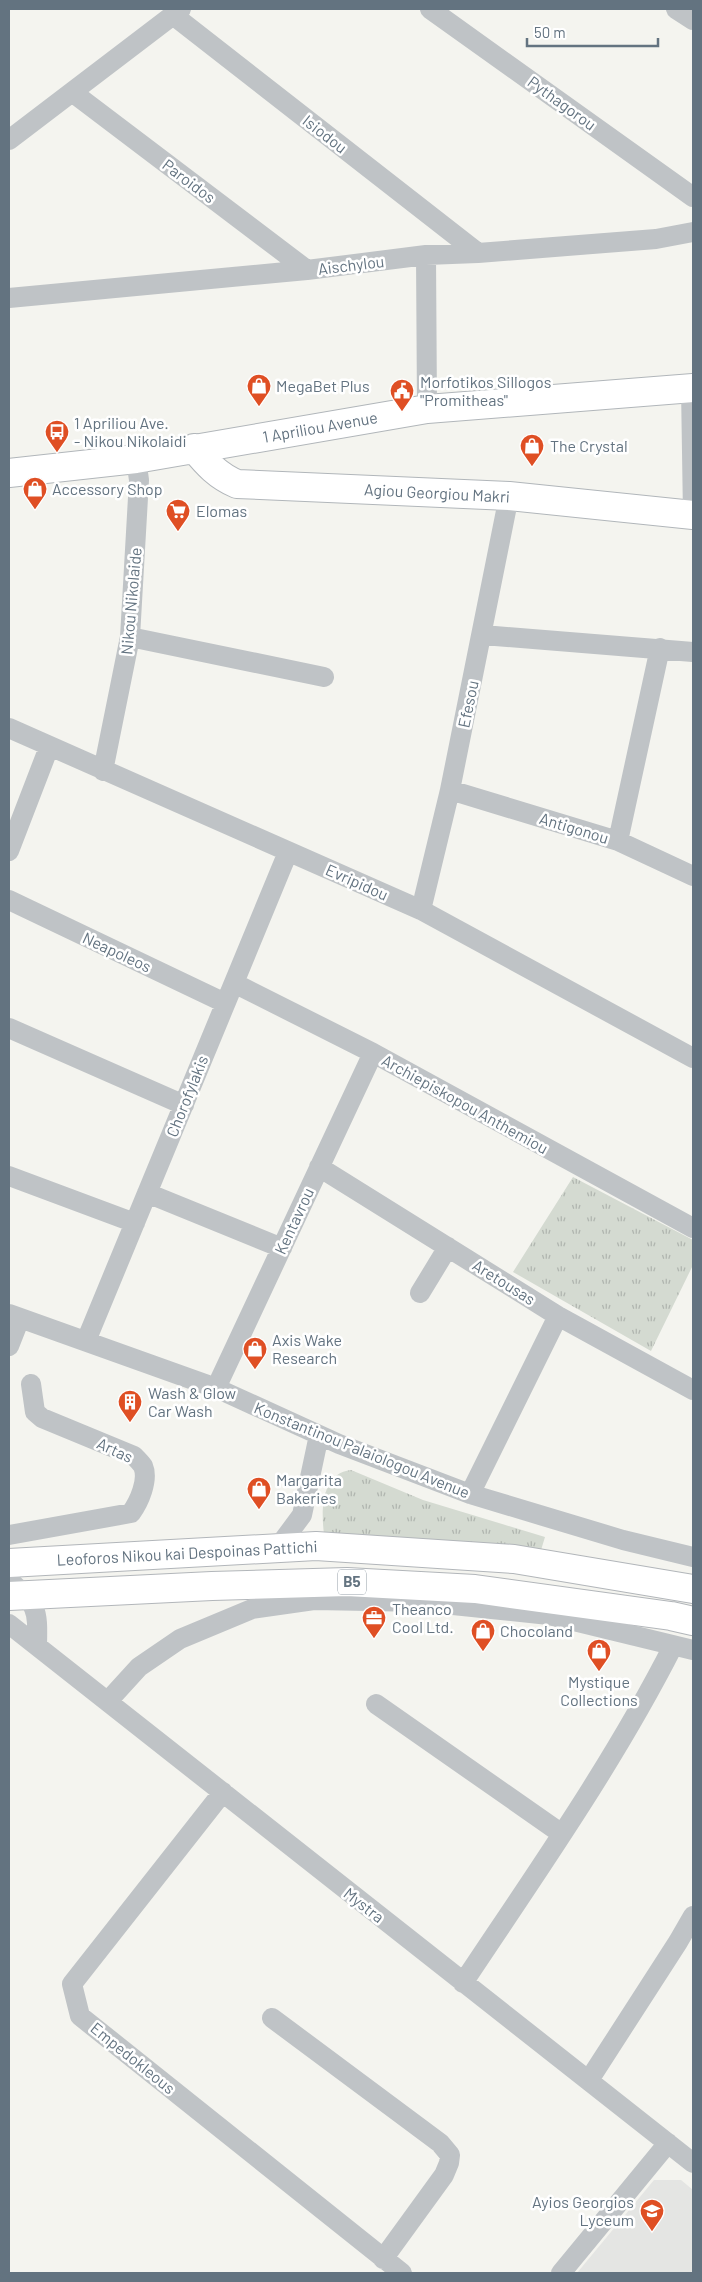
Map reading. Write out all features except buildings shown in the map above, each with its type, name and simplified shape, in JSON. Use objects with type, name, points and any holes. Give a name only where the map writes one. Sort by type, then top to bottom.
[{"type":"main road","name":"1 Apriliou Avenue","points":[[9,473],[136,459],[427,408],[692,388]]},
{"type":"main road","name":"Agiou Georgiou Makri","points":[[194,448],[216,473],[237,484],[510,496],[693,515]]},
{"type":"main road","name":"Leoforos Nikou kai Despoinas Pattichi","points":[[9,1563],[279,1546],[316,1546],[514,1559],[693,1589]]},
{"type":"main road","name":"B5","points":[[14,1590],[347,1582],[476,1588],[671,1616],[693,1621]]},
{"type":"street","name":"Pythagorou","points":[[430,9],[693,197]]},
{"type":"street","points":[[9,140],[177,12]]},
{"type":"street","name":"Isiodou","points":[[177,12],[478,254]]},
{"type":"street","name":"Paroidos","points":[[72,92],[307,270]]},
{"type":"street","name":"Aischylou","points":[[9,298],[307,270],[426,255],[478,254],[656,240],[693,232]]},
{"type":"street","points":[[426,255],[427,408]]},
{"type":"street","points":[[692,388],[693,515]]},
{"type":"street","name":"Nikou Nikolaide","points":[[103,771],[130,637],[139,480],[136,459]]},
{"type":"street","name":"Efesou","points":[[421,910],[450,790],[510,496]]},
{"type":"street","points":[[483,635],[693,652]]},
{"type":"street","points":[[130,637],[324,677]]},
{"type":"street","points":[[618,841],[660,648]]},
{"type":"street","name":"Evripidou","points":[[9,728],[421,910],[693,1058]]},
{"type":"street","points":[[9,851],[49,747]]},
{"type":"street","name":"Antigonou","points":[[450,790],[618,841],[693,876]]},
{"type":"street","name":"Chorofylakis","points":[[86,1341],[288,852]]},
{"type":"street","name":"Neapoleos","points":[[9,900],[225,1003]]},
{"type":"street","name":"Archiepiskopou Anthemiou","points":[[234,983],[691,1222]]},
{"type":"street","points":[[9,1028],[184,1105]]},
{"type":"street","name":"Kentavrou","points":[[216,1388],[372,1054]]},
{"type":"street","name":"Aretousas","points":[[319,1168],[558,1316],[693,1390]]},
{"type":"street","points":[[9,1176],[135,1223]]},
{"type":"street","points":[[147,1193],[282,1248]]},
{"type":"street","points":[[420,1292],[448,1247]]},
{"type":"street","points":[[9,1346],[14,1316]]},
{"type":"street","name":"Konstantinou Palaiologou Avenue","points":[[14,1316],[216,1388],[319,1435],[470,1494],[623,1540],[693,1557]]},
{"type":"street","points":[[470,1494],[558,1316]]},
{"type":"street","name":"Artas","points":[[9,1536],[131,1513],[138,1503],[144,1479],[143,1466],[134,1456],[42,1418],[35,1412],[31,1384]]},
{"type":"street","points":[[279,1546],[302,1515],[319,1435]]},
{"type":"street","points":[[302,1515],[316,1546]]},
{"type":"street","points":[[14,1590],[36,1611],[37,1646]]},
{"type":"street","points":[[108,1701],[139,1667],[180,1639],[252,1609],[314,1600],[424,1602],[549,1615],[693,1650]]},
{"type":"street","name":"Mystra","points":[[9,1624],[462,1983],[589,2080],[693,2163]]},
{"type":"street","points":[[462,1983],[562,1834],[646,1699],[673,1646]]},
{"type":"street","points":[[376,1704],[562,1834]]},
{"type":"street","name":"Empedokleous","points":[[223,1792],[72,1984],[80,2016],[402,2273]]},
{"type":"street","points":[[589,2080],[686,1945],[693,1916]]},
{"type":"street","points":[[272,2018],[440,2143],[450,2155],[444,2175],[383,2259]]},
{"type":"street","points":[[561,2273],[668,2143]]},
{"type":"shaded area","name":"Ayios Georgios Lyceum","points":[[654,2180],[681,2180],[693,2190],[693,2273],[577,2273]]},
{"type":"green space","points":[[573,1177],[693,1240],[693,1265],[651,1351],[513,1272]]},
{"type":"green space","points":[[351,1470],[423,1500],[545,1537],[538,1560],[324,1534],[323,1504],[328,1486],[341,1473]]},
{"type":"place","name":"MegaBet Plus","points":[[259,407]]},
{"type":"place","name":"Morfotikos Sillogos \"Promitheas\"","points":[[402,412]]},
{"type":"place","name":"1 Apriliou Ave. - Nikou Nikolaidi","points":[[57,453]]},
{"type":"place","name":"The Crystal","points":[[532,467]]},
{"type":"place","name":"Accessory Shop","points":[[35,510]]},
{"type":"place","name":"Elomas","points":[[178,532]]},
{"type":"place","name":"Axis Wake Research","points":[[255,1370]]},
{"type":"place","name":"Wash & Glow Car Wash","points":[[130,1423]]},
{"type":"place","name":"Margarita Bakeries","points":[[259,1510]]},
{"type":"place","name":"Theanco Cool Ltd.","points":[[374,1639]]},
{"type":"place","name":"Chocoland","points":[[483,1652]]},
{"type":"place","name":"Mystique Collections","points":[[599,1672]]},
{"type":"place","name":"Ayios Georgios Lyceum","points":[[652,2232]]}]
